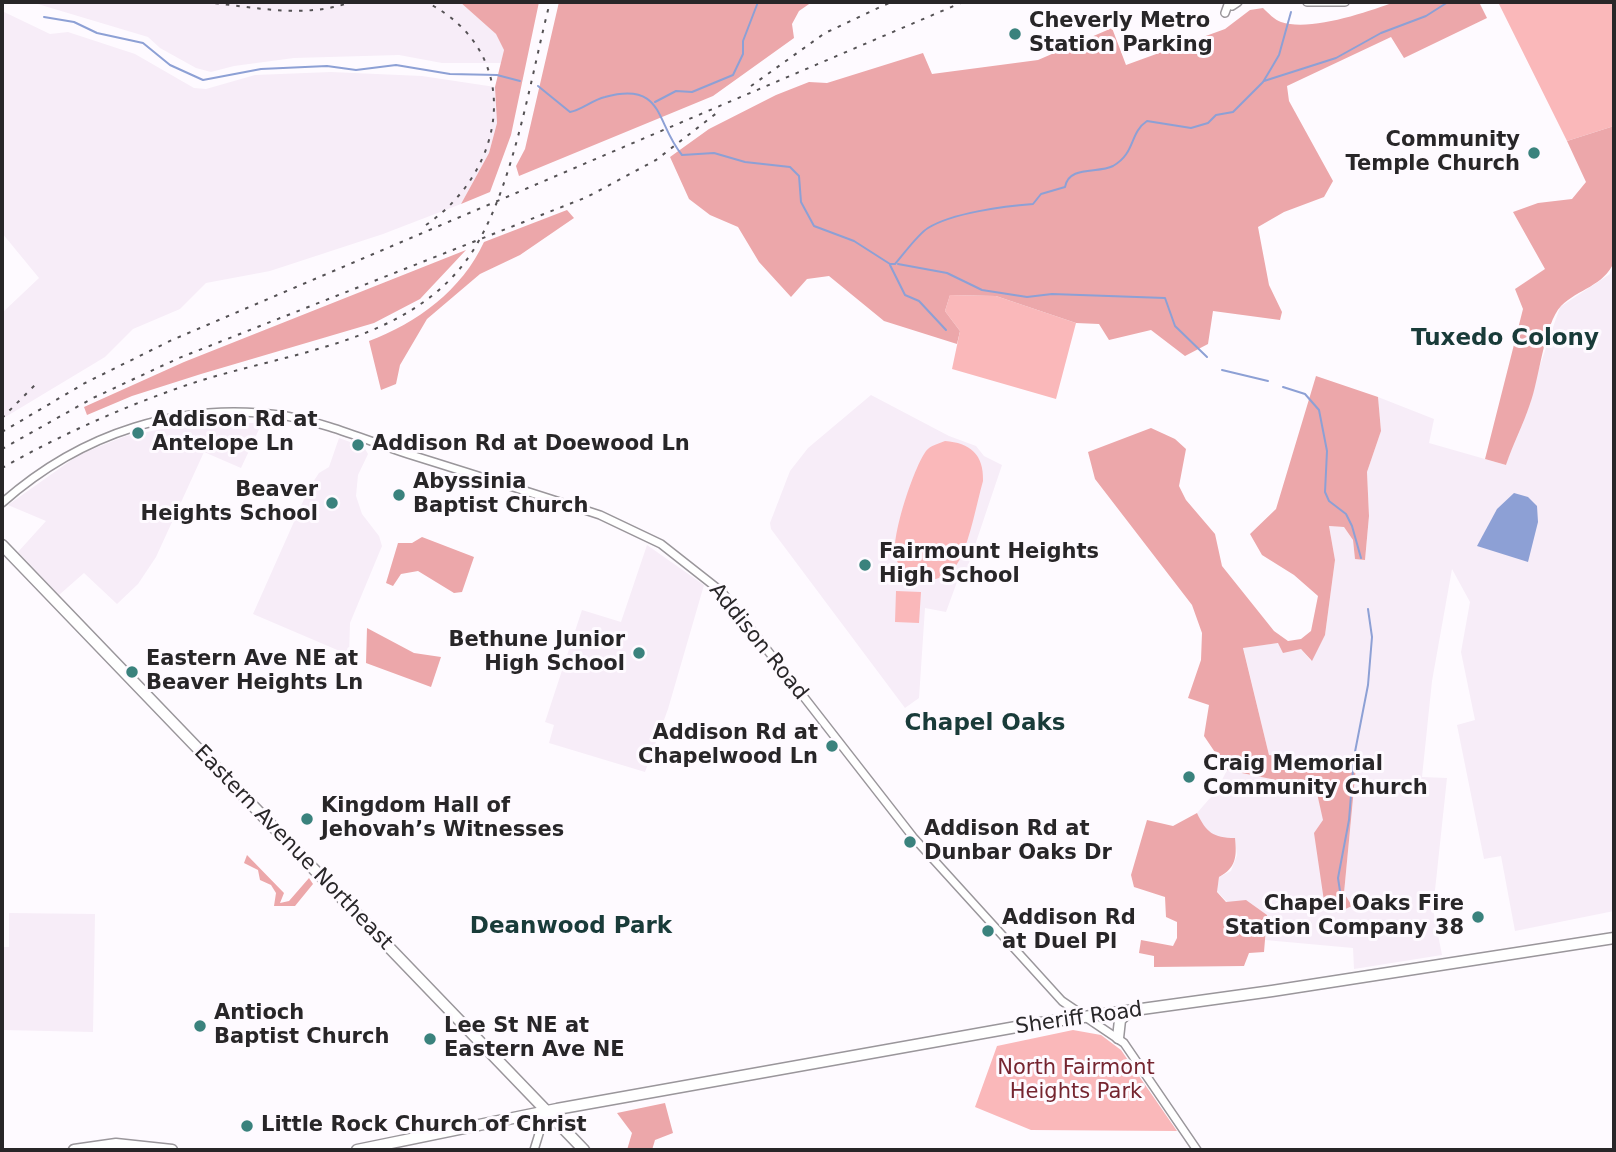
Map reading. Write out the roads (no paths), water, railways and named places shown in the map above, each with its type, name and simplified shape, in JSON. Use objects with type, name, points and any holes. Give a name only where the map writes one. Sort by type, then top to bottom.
[{"type":"main road","name":"Eastern Avenue Northeast","points":[[2,545],[584,1150]]},
{"type":"main road","name":"Sheriff Road","points":[[380,1145],[546,1111],[1087,1017],[1614,938]]},
{"type":"main road","points":[[1118,1038],[1120,1020],[1129,1011]]},
{"type":"main road","points":[[74,1150],[99,1144],[172,1150]]},
{"type":"main road","points":[[348,1150],[380,1145]]},
{"type":"main road","points":[[357,1150],[380,1145]]},
{"type":"main road","points":[[93,1150],[128,1146]]},
{"type":"street","points":[[1307,2],[1345,2]]},
{"type":"street","points":[[1225,13],[1233,3]]},
{"type":"street","name":"Addison Road","points":[[2,503],[42,470],[107,435],[179,416],[247,413],[300,419],[600,514],[639,531],[679,556],[722,592],[900,822],[1048,986],[1118,1038],[1196,1150]]},
{"type":"street","points":[[534,1150],[546,1111]]},
{"type":"water","points":[[1514,493],[1528,497],[1537,506],[1538,522],[1528,562],[1477,546],[1497,509]]},
{"type":"waterway","points":[[655,102],[676,91],[692,92],[733,75],[743,54],[743,41],[758,2]]},
{"type":"waterway","points":[[1264,81],[1336,58],[1381,33],[1426,16],[1448,2]]},
{"type":"waterway","points":[[538,86],[570,112],[605,97],[639,95],[649,100],[656,108],[682,155],[714,153],[745,162],[790,167],[799,176],[801,202],[814,226],[854,241],[890,264],[895,264],[920,235],[938,223],[979,211],[1033,204],[1041,194],[1065,187],[1068,180],[1078,173],[1113,166],[1125,155],[1137,131],[1147,121],[1191,128],[1208,123],[1216,115],[1233,112],[1263,82],[1279,55],[1291,12]]},
{"type":"waterway","points":[[44,17],[74,22],[97,33],[143,43],[170,65],[203,80],[261,69],[327,66],[356,70],[396,65],[450,74],[497,75],[520,81]]},
{"type":"waterway","points":[[898,264],[947,273],[982,290],[1027,297],[1052,294],[1165,298],[1175,326],[1207,357]]},
{"type":"waterway","points":[[890,265],[905,295],[919,301],[946,330]]},
{"type":"waterway","points":[[1222,370],[1268,381]]},
{"type":"waterway","points":[[1283,387],[1305,394],[1319,410],[1327,451],[1325,492],[1329,501],[1346,514],[1361,558]]},
{"type":"waterway","points":[[1342,904],[1338,878],[1349,820],[1354,757],[1368,685],[1372,637],[1368,609]]},
{"type":"railway","points":[[205,2],[298,11],[351,2]]},
{"type":"railway","points":[[426,2],[458,23],[479,50],[491,79],[494,110],[488,142],[475,173],[454,201],[426,225]]},
{"type":"railway","points":[[2,468],[71,432],[142,402],[190,384],[349,339],[387,324],[422,303],[452,277],[477,244],[490,218],[512,158],[550,2]]},
{"type":"railway","points":[[751,86],[825,33],[891,2]]},
{"type":"railway","points":[[2,432],[85,383],[172,340],[963,2]]},
{"type":"railway","points":[[2,449],[93,398],[179,358],[587,197],[656,160],[718,112]]},
{"type":"railway","points":[[2,418],[36,384]]},
{"type":"place","name":"Cheverly Metro Station Parking","points":[[1015,34]]},
{"type":"place","name":"Community Temple Church","points":[[1534,153]]},
{"type":"place","name":"Addison Rd at Antelope Ln","points":[[138,433]]},
{"type":"place","name":"Addison Rd at Doewood Ln","points":[[358,445]]},
{"type":"place","name":"Abyssinia Baptist Church","points":[[399,495]]},
{"type":"place","name":"Beaver Heights School","points":[[332,503]]},
{"type":"place","name":"Fairmount Heights High School","points":[[865,565]]},
{"type":"place","name":"Bethune Junior High School","points":[[639,653]]},
{"type":"place","name":"Eastern Ave NE at Beaver Heights Ln","points":[[132,672]]},
{"type":"place","name":"Addison Rd at Chapelwood Ln","points":[[832,746]]},
{"type":"place","name":"Craig Memorial Community Church","points":[[1189,777]]},
{"type":"place","name":"Kingdom Hall of Jehovah’s Witnesses","points":[[307,819]]},
{"type":"place","name":"Addison Rd at Dunbar Oaks Dr","points":[[910,842]]},
{"type":"place","name":"Chapel Oaks Fire Station Company 38","points":[[1478,917]]},
{"type":"place","name":"Addison Rd at Duel Pl","points":[[988,931]]},
{"type":"place","name":"Antioch Baptist Church","points":[[200,1026]]},
{"type":"place","name":"Lee St NE at Eastern Ave NE","points":[[430,1039]]},
{"type":"place","name":"Little Rock Church of Christ","points":[[247,1126]]},
{"type":"district","name":"Tuxedo Colony","points":[[1505,339]]},
{"type":"district","name":"Chapel Oaks","points":[[985,724]]},
{"type":"district","name":"Deanwood Park","points":[[571,927]]},
{"type":"park label","name":"North Fairmont Heights Park","points":[[1076,1081]]}]
